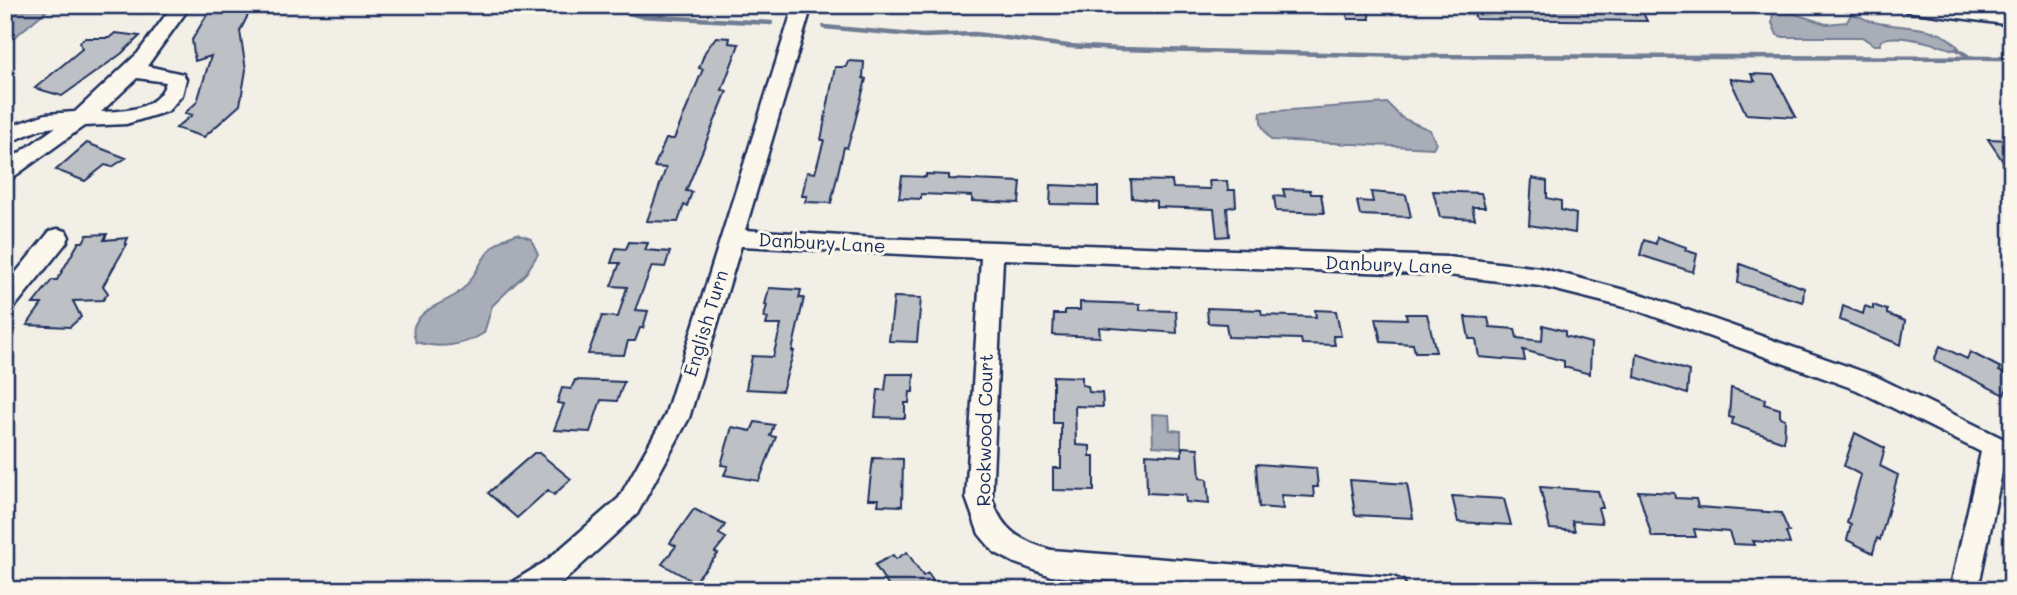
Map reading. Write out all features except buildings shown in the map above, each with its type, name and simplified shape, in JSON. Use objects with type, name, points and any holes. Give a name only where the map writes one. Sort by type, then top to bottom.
[{"type":"street","points":[[5,173],[79,120],[135,71],[163,37],[182,5]]},
{"type":"street","name":"English Turn","points":[[524,590],[555,571],[628,506],[677,418],[803,5]]},
{"type":"street","points":[[1906,5],[1957,14],[2010,17]]},
{"type":"street","points":[[5,137],[40,123],[137,115],[153,111],[169,100],[176,89],[176,79],[135,71]]},
{"type":"street","points":[[5,303],[58,237]]},
{"type":"street","name":"Danbury Lane","points":[[732,237],[992,250],[1448,266],[1540,277],[1639,302],[1866,383],[2003,451]]},
{"type":"street","name":"Rockwood Court","points":[[992,250],[979,498],[982,516],[991,533],[1005,545],[1051,563],[1393,590]]},
{"type":"street","points":[[1964,590],[2003,451]]},
{"type":"shaded area","points":[[18,5],[53,5],[5,45],[5,15]]},
{"type":"shaded area","points":[[1773,7],[1826,24],[1847,22],[1851,14],[1873,22],[1919,28],[1941,34],[1959,48],[1954,50],[1896,37],[1887,38],[1881,41],[1880,45],[1874,45],[1862,37],[1783,37],[1777,35],[1772,23]]},
{"type":"shaded area","points":[[1387,103],[1402,118],[1430,130],[1436,143],[1433,148],[1271,140],[1261,120],[1261,112]]},
{"type":"shaded area","points":[[517,234],[531,239],[538,254],[526,273],[492,306],[484,333],[451,345],[416,342],[414,328],[421,316],[457,294],[466,286],[495,245]]},
{"type":"shaded area","points":[[1152,414],[1169,415],[1170,430],[1181,431],[1181,448],[1153,446]]},
{"type":"waterway","points":[[613,5],[615,9],[640,16],[771,23]]},
{"type":"waterway","points":[[824,27],[923,36],[975,34],[1068,46],[1119,49],[1408,56],[2012,58]]},
{"type":"waterway","points":[[1957,49],[1969,57]]}]
